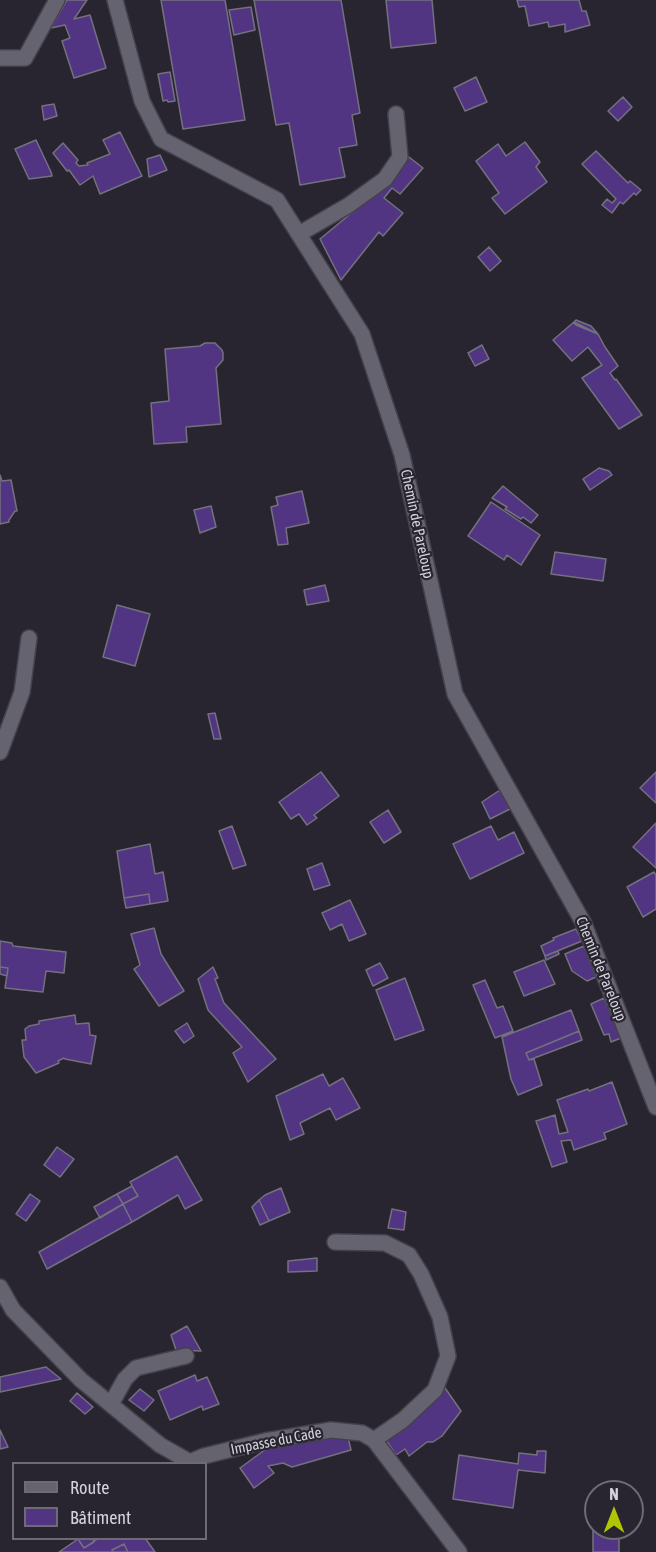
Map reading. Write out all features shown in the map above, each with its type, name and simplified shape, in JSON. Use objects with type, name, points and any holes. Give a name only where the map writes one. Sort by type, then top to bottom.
[{"type":"street","points":[[0,58],[25,58],[57,0]]},
{"type":"street","name":"Chemin de Pareloup","points":[[115,0],[142,101],[161,139],[277,200],[362,334],[402,455],[455,694],[584,924],[656,1107]]},
{"type":"street","points":[[298,234],[349,205],[385,179],[400,157],[396,114]]},
{"type":"street","points":[[0,752],[22,693],[29,638]]},
{"type":"street","points":[[336,1242],[385,1243],[409,1255],[421,1274],[440,1317],[448,1356],[435,1390],[402,1420],[374,1440],[459,1552]]},
{"type":"street","name":"Impasse du Cade","points":[[0,1287],[13,1310],[81,1380],[160,1445],[190,1462],[204,1456],[265,1441],[331,1430],[362,1433],[374,1440]]},
{"type":"street","points":[[111,1404],[125,1379],[136,1368],[186,1356]]},
{"type":"building","points":[[67,0],[87,0],[74,19],[90,15],[106,68],[74,78],[62,41],[70,38],[65,25],[51,28]]},
{"type":"building","points":[[161,0],[225,0],[245,120],[183,129]]},
{"type":"building","points":[[254,0],[341,0],[360,113],[352,115],[357,145],[339,148],[345,177],[300,185],[289,123],[276,125]]},
{"type":"building","points":[[386,0],[432,0],[436,43],[391,48]]},
{"type":"building","points":[[517,0],[579,0],[582,11],[586,11],[590,25],[565,32],[565,24],[549,27],[548,22],[529,26],[525,6],[519,7]]},
{"type":"building","points":[[251,7],[255,30],[234,35],[229,10]]},
{"type":"building","points":[[170,72],[175,101],[168,102],[163,101],[158,74]]},
{"type":"building","points":[[476,77],[487,102],[465,111],[454,88]]},
{"type":"building","points":[[623,97],[632,107],[618,121],[608,111]]},
{"type":"building","points":[[54,104],[57,116],[44,120],[42,106]]},
{"type":"building","points":[[120,132],[142,176],[100,194],[93,176],[80,185],[53,153],[63,143],[78,160],[76,163],[79,166],[88,165],[87,163],[110,154],[103,140]]},
{"type":"building","points":[[36,140],[52,176],[29,179],[15,149]]},
{"type":"building","points":[[525,142],[540,162],[536,167],[547,182],[505,214],[492,198],[499,193],[476,161],[498,144],[506,156]]},
{"type":"building","points":[[596,151],[628,183],[630,181],[641,190],[636,195],[634,193],[623,204],[620,202],[612,213],[602,205],[607,199],[612,203],[616,199],[582,164]]},
{"type":"building","points":[[160,155],[167,170],[149,177],[147,159]]},
{"type":"building","points":[[409,157],[423,168],[400,194],[392,188],[384,198],[403,213],[383,236],[379,232],[341,280],[320,239],[395,177]]},
{"type":"building","points":[[489,247],[501,261],[490,271],[478,257]]},
{"type":"building","points":[[576,320],[591,326],[598,334],[576,325],[574,322]]},
{"type":"building","points":[[574,322],[598,334],[618,366],[610,373],[642,415],[619,429],[582,378],[602,365],[588,347],[572,361],[553,340]]},
{"type":"building","points":[[205,343],[215,343],[223,353],[223,360],[216,368],[221,424],[186,427],[187,442],[154,444],[151,403],[169,401],[165,349],[200,346]]},
{"type":"building","points":[[482,345],[489,359],[475,366],[468,353]]},
{"type":"building","points":[[599,468],[609,471],[612,475],[590,490],[583,479]]},
{"type":"building","points":[[0,475],[2,481],[11,480],[17,511],[9,522],[0,524]]},
{"type":"building","points":[[503,486],[538,515],[531,523],[505,509],[507,507],[492,498]]},
{"type":"building","points":[[302,491],[309,523],[286,528],[288,544],[278,545],[271,507],[278,505],[276,497]]},
{"type":"building","points":[[491,502],[540,535],[521,565],[507,555],[504,560],[468,536]]},
{"type":"building","points":[[211,506],[216,527],[200,533],[194,510]]},
{"type":"building","points":[[555,552],[606,559],[603,581],[551,574]]},
{"type":"building","points":[[325,585],[329,601],[307,605],[304,590]]},
{"type":"building","points":[[117,605],[150,614],[135,666],[103,657]]},
{"type":"building","points":[[215,713],[221,739],[214,739],[208,714]]},
{"type":"building","points":[[321,772],[339,796],[314,815],[317,818],[307,825],[299,814],[291,819],[279,802]]},
{"type":"building","points":[[656,772],[656,803],[640,788]]},
{"type":"building","points":[[500,790],[510,809],[490,819],[482,802]]},
{"type":"building","points":[[388,810],[401,832],[384,843],[370,822]]},
{"type":"building","points":[[656,823],[656,868],[633,847]]},
{"type":"building","points":[[232,826],[246,865],[233,869],[219,831]]},
{"type":"building","points":[[491,826],[498,840],[514,832],[524,853],[470,879],[453,844]]},
{"type":"building","points":[[150,844],[155,874],[163,872],[168,901],[150,904],[149,894],[124,898],[117,851]]},
{"type":"building","points":[[322,863],[330,885],[314,890],[307,869]]},
{"type":"building","points":[[654,872],[656,875],[656,909],[643,917],[627,887]]},
{"type":"building","points":[[149,894],[150,904],[126,908],[124,898]]},
{"type":"building","points":[[350,900],[366,934],[349,941],[342,924],[330,930],[322,913]]},
{"type":"building","points":[[154,928],[161,954],[184,991],[159,1006],[134,969],[140,965],[131,934]]},
{"type":"building","points":[[576,929],[582,941],[545,956],[541,946],[554,940],[553,938]]},
{"type":"building","points":[[0,941],[12,943],[13,946],[66,952],[64,973],[46,971],[43,992],[5,988],[8,968],[0,967]]},
{"type":"building","points":[[584,946],[596,977],[587,981],[572,971],[565,954]]},
{"type":"building","points":[[558,951],[559,954],[546,960],[545,956]]},
{"type":"building","points":[[544,960],[555,984],[524,996],[514,972]]},
{"type":"building","points":[[380,963],[388,978],[373,986],[366,970]]},
{"type":"building","points":[[0,967],[8,968],[7,976],[0,974]]},
{"type":"building","points":[[213,967],[224,1003],[276,1059],[248,1082],[233,1053],[242,1047],[208,1010],[198,979]]},
{"type":"building","points":[[405,978],[424,1030],[395,1040],[376,990]]},
{"type":"building","points":[[485,980],[497,1008],[503,1006],[513,1031],[495,1038],[473,985]]},
{"type":"building","points":[[604,998],[621,1038],[611,1042],[609,1034],[604,1035],[591,1004]]},
{"type":"building","points":[[571,1010],[579,1031],[526,1053],[529,1060],[534,1059],[542,1085],[518,1095],[511,1079],[502,1037]]},
{"type":"building","points":[[75,1015],[76,1024],[89,1023],[90,1035],[96,1036],[91,1064],[64,1058],[58,1061],[59,1063],[36,1073],[24,1057],[22,1040],[26,1040],[25,1029],[39,1024],[39,1021]]},
{"type":"building","points":[[187,1023],[194,1036],[184,1043],[175,1031]]},
{"type":"building","points":[[579,1031],[582,1040],[529,1060],[526,1053]]},
{"type":"building","points":[[323,1074],[329,1086],[343,1078],[360,1108],[336,1120],[330,1108],[300,1123],[304,1134],[290,1140],[276,1096]]},
{"type":"building","points":[[612,1082],[627,1124],[604,1133],[606,1139],[574,1150],[571,1140],[561,1141],[567,1162],[552,1167],[536,1121],[555,1115],[559,1134],[568,1132],[557,1100]]},
{"type":"building","points":[[57,1147],[74,1159],[60,1177],[44,1165]]},
{"type":"building","points":[[177,1156],[202,1200],[185,1209],[178,1195],[132,1222],[123,1204],[138,1196],[130,1182]]},
{"type":"building","points":[[132,1186],[138,1196],[123,1204],[117,1194]]},
{"type":"building","points":[[281,1188],[290,1212],[269,1221],[259,1200]]},
{"type":"building","points":[[30,1194],[40,1201],[26,1221],[16,1214]]},
{"type":"building","points":[[117,1194],[123,1204],[100,1218],[94,1207]]},
{"type":"building","points":[[259,1200],[269,1221],[260,1225],[252,1207]]},
{"type":"building","points":[[123,1204],[132,1222],[47,1269],[39,1252]]},
{"type":"building","points":[[392,1209],[406,1212],[404,1230],[388,1228]]},
{"type":"building","points":[[317,1258],[317,1271],[288,1272],[288,1261]]},
{"type":"building","points":[[187,1326],[201,1351],[176,1350],[171,1335]]},
{"type":"building","points":[[46,1367],[61,1379],[0,1392],[0,1377]]},
{"type":"building","points":[[195,1375],[197,1381],[207,1377],[219,1404],[203,1410],[202,1406],[170,1420],[158,1391]]},
{"type":"building","points":[[443,1385],[461,1411],[442,1436],[433,1442],[427,1442],[409,1456],[405,1449],[396,1455],[386,1440]]},
{"type":"building","points":[[140,1389],[154,1400],[144,1411],[129,1400]]},
{"type":"building","points":[[77,1393],[93,1407],[85,1414],[70,1401]]},
{"type":"building","points":[[0,1430],[8,1447],[0,1449]]},
{"type":"building","points":[[332,1437],[348,1437],[351,1450],[292,1467],[283,1463],[268,1466],[274,1473],[254,1488],[240,1468],[266,1449]]},
{"type":"building","points":[[537,1451],[546,1451],[545,1473],[518,1470],[513,1508],[453,1499],[459,1455],[518,1464],[519,1453],[537,1455]]},
{"type":"building","points":[[77,1540],[84,1548],[96,1540],[146,1540],[155,1552],[128,1552],[124,1544],[112,1550],[113,1552],[59,1552]]},
{"type":"building","points":[[79,1540],[94,1540],[94,1542],[84,1548]]},
{"type":"building","points":[[593,1540],[619,1540],[619,1552],[593,1552]]},
{"type":"building","points":[[124,1544],[128,1552],[113,1552],[112,1550]]}]
